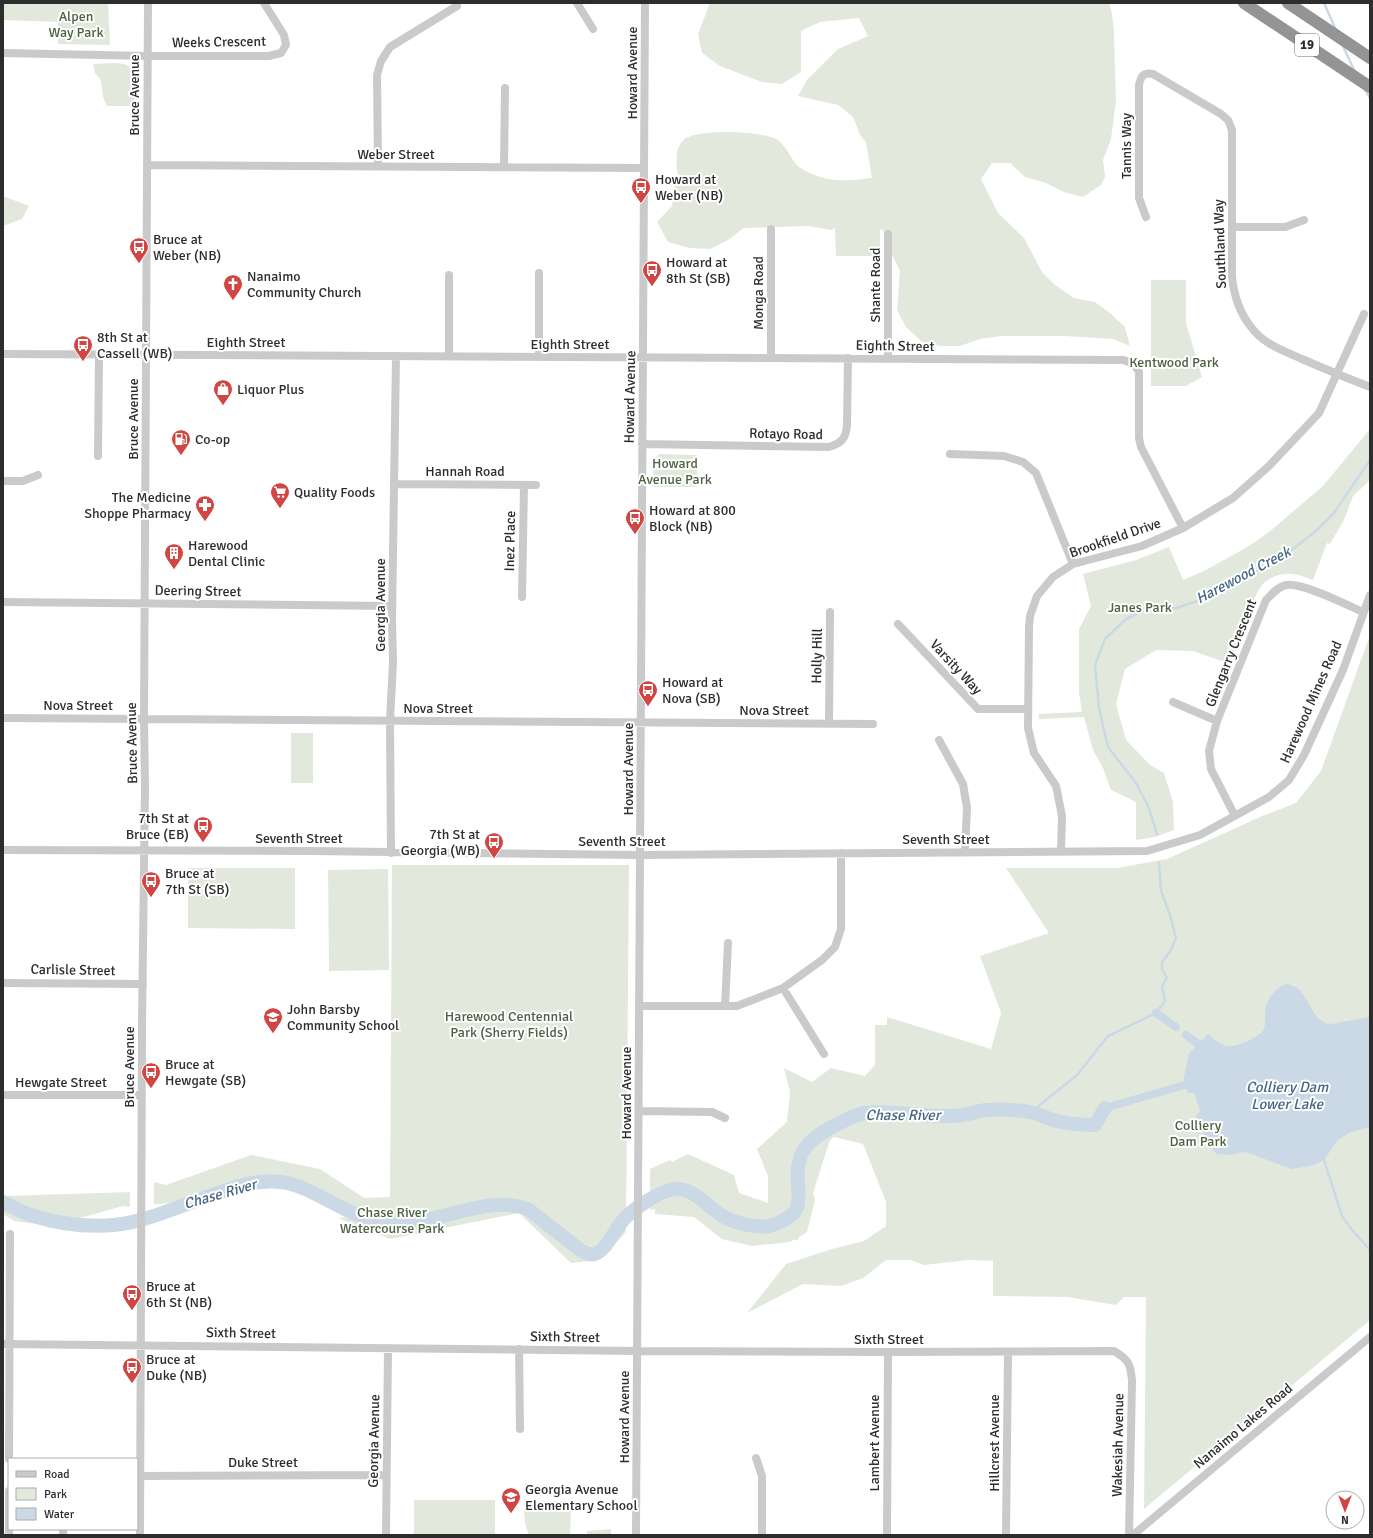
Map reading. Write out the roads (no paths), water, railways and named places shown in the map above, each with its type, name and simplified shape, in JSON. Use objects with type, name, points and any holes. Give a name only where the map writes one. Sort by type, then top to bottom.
[{"type":"highway","name":"19","points":[[1244,3],[1370,87]]},
{"type":"highway","name":"19","points":[[1288,3],[1370,58]]},
{"type":"street","name":"Bruce Avenue","points":[[140,1535],[139,1481],[143,851],[145,788],[144,719],[148,3]]},
{"type":"street","name":"Weeks Crescent","points":[[3,53],[148,56],[269,56],[281,52],[286,45],[284,35],[264,3]]},
{"type":"street","points":[[577,3],[593,29]]},
{"type":"street","name":"Howard Avenue","points":[[636,1535],[645,3]]},
{"type":"street","points":[[378,166],[377,75],[381,61],[390,47],[458,6]]},
{"type":"street","name":"Southland Way","points":[[1143,75],[1147,73],[1153,74],[1221,114],[1228,120],[1232,130],[1232,277],[1239,310],[1251,329],[1268,343],[1336,374],[1370,387]]},
{"type":"street","name":"Tannis Way","points":[[1143,75],[1140,78],[1139,85],[1138,198],[1146,217]]},
{"type":"street","points":[[504,167],[505,88]]},
{"type":"street","name":"Weber Street","points":[[147,165],[644,168]]},
{"type":"street","points":[[1232,227],[1285,227],[1304,220]]},
{"type":"street","name":"Monga Road","points":[[771,229],[771,358]]},
{"type":"street","name":"Shante Road","points":[[888,234],[888,359]]},
{"type":"street","points":[[539,357],[540,273]]},
{"type":"street","points":[[449,274],[449,357]]},
{"type":"street","name":"Brookfield Drive","points":[[1061,852],[1062,816],[1056,786],[1034,753],[1028,728],[1030,616],[1037,596],[1053,577],[1073,564],[1142,546],[1183,528],[1233,498],[1269,466],[1319,413],[1364,314]]},
{"type":"street","name":"Eighth Street","points":[[3,354],[1123,360],[1136,366],[1139,372],[1139,438],[1141,447],[1183,528]]},
{"type":"street","points":[[98,456],[99,354]]},
{"type":"street","name":"Georgia Avenue","points":[[391,853],[390,720],[393,662],[392,606],[396,356]]},
{"type":"street","name":"Rotayo Road","points":[[642,444],[830,448],[844,440],[848,425],[848,358]]},
{"type":"street","points":[[950,454],[1004,456],[1023,462],[1036,474],[1073,564]]},
{"type":"street","points":[[3,481],[23,481],[38,475]]},
{"type":"street","name":"Hannah Road","points":[[394,484],[536,485]]},
{"type":"street","name":"Inez Place","points":[[522,597],[524,485]]},
{"type":"street","name":"Glengarry Crescent","points":[[1235,816],[1211,769],[1209,751],[1217,721],[1266,600],[1276,590],[1286,585],[1299,586],[1363,612]]},
{"type":"street","name":"Harewood Mines Road","points":[[1235,816],[1269,797],[1289,780],[1293,774],[1304,755],[1343,670],[1370,595]]},
{"type":"street","name":"Deering Street","points":[[3,602],[392,606]]},
{"type":"street","name":"Holly Hill","points":[[829,724],[830,612]]},
{"type":"street","name":"Varsity Way","points":[[898,624],[978,708],[1028,709]]},
{"type":"street","points":[[1173,702],[1217,721]]},
{"type":"street","name":"Nova Street","points":[[3,718],[873,724]]},
{"type":"street","points":[[938,740],[963,784],[967,808],[965,852]]},
{"type":"street","name":"Seventh Street","points":[[3,850],[310,851],[640,855],[1147,851],[1200,835],[1235,816]]},
{"type":"street","points":[[640,1006],[737,1006],[783,988],[822,960],[835,947],[841,929],[842,853]]},
{"type":"street","points":[[725,1006],[728,943]]},
{"type":"street","name":"Carlisle Street","points":[[3,983],[143,984]]},
{"type":"street","points":[[783,988],[824,1054]]},
{"type":"street","name":"Hewgate Street","points":[[3,1095],[142,1095]]},
{"type":"street","points":[[639,1111],[712,1112],[725,1118]]},
{"type":"street","points":[[9,1458],[7,1344],[10,1234]]},
{"type":"street","name":"Nanaimo Lakes Road","points":[[1133,1535],[1370,1337]]},
{"type":"street","name":"Sixth Street","points":[[7,1344],[638,1351],[1114,1351],[1124,1357]]},
{"type":"street","name":"Georgia Avenue","points":[[386,1535],[388,1348]]},
{"type":"street","points":[[519,1349],[520,1429]]},
{"type":"street","name":"Lambert Avenue","points":[[887,1535],[888,1352]]},
{"type":"street","name":"Hillcrest Avenue","points":[[1006,1535],[1008,1352]]},
{"type":"street","name":"Wakesiah Avenue","points":[[1124,1357],[1130,1365],[1132,1380],[1129,1535]]},
{"type":"street","points":[[756,1458],[762,1476],[762,1535]]},
{"type":"street","name":"Duke Street","points":[[139,1481],[386,1475]]},
{"type":"water","name":"Colliery Dam Lower Lake","points":[[1288,984],[1301,992],[1314,1012],[1324,1022],[1331,1024],[1370,1017],[1370,1127],[1349,1133],[1338,1140],[1324,1160],[1311,1166],[1291,1169],[1246,1152],[1228,1155],[1216,1154],[1203,1136],[1204,1134],[1201,1130],[1200,1131],[1193,1120],[1200,1111],[1194,1093],[1188,1093],[1183,1081],[1189,1053],[1208,1034],[1224,1045],[1234,1046],[1254,1038],[1262,1032],[1265,1025],[1265,1009],[1269,999],[1275,991],[1283,985]]},
{"type":"waterway","name":"Harewood Creek","points":[[1324,3],[1336,30]]},
{"type":"waterway","name":"Harewood Creek","points":[[1343,46],[1355,72]]},
{"type":"waterway","name":"Harewood Creek","points":[[1364,88],[1370,98]]},
{"type":"waterway","name":"Harewood Creek","points":[[1157,834],[1148,806],[1136,783],[1108,747],[1099,708],[1095,665],[1105,639],[1126,619],[1145,610],[1176,608],[1207,598],[1288,553],[1317,530],[1334,513],[1370,460]]},
{"type":"waterway","name":"Harewood Creek","points":[[1031,1112],[1077,1075],[1108,1036],[1156,1013],[1165,1001],[1162,986],[1167,978],[1162,969],[1162,962],[1171,950],[1176,938],[1170,915],[1161,891],[1159,863]]},
{"type":"waterway","points":[[1156,1013],[1176,1027]]},
{"type":"waterway","points":[[1186,1035],[1198,1044]]},
{"type":"waterway","name":"Chase River","points":[[1105,1108],[1185,1085]]},
{"type":"waterway","name":"Chase River","points":[[3,1202],[26,1213],[44,1219],[63,1223],[104,1226],[125,1224],[171,1210],[223,1191],[251,1183],[271,1181],[299,1186],[360,1216],[390,1221],[412,1221],[485,1206],[513,1205],[528,1209],[580,1250],[589,1254],[595,1254],[607,1244],[629,1214],[652,1198],[670,1190],[685,1190],[697,1196],[721,1215],[744,1224],[769,1226],[784,1220],[792,1215],[796,1210],[798,1203],[798,1170],[803,1151],[815,1138],[825,1131],[860,1114],[883,1112],[951,1116],[965,1115],[986,1110],[1008,1110],[1030,1112],[1066,1123],[1095,1125],[1105,1108]]},
{"type":"waterway","points":[[1324,1160],[1342,1216],[1370,1250]]},
{"type":"place","name":"Howard at Weber (NB)","points":[[641,204]]},
{"type":"place","name":"Bruce at Weber (NB)","points":[[139,264]]},
{"type":"place","name":"Howard at 8th St (SB)","points":[[652,287]]},
{"type":"place","name":"Nanaimo Community Church","points":[[233,301]]},
{"type":"place","name":"8th St at Cassell (WB)","points":[[83,362]]},
{"type":"place","name":"Liquor Plus","points":[[223,406]]},
{"type":"place","name":"Co-op","points":[[181,456]]},
{"type":"place","name":"Quality Foods","points":[[280,509]]},
{"type":"place","name":"The Medicine Shoppe Pharmacy","points":[[205,522]]},
{"type":"place","name":"Howard at 800 Block (NB)","points":[[635,535]]},
{"type":"place","name":"Harewood Dental Clinic","points":[[174,570]]},
{"type":"place","name":"Howard at Nova (SB)","points":[[648,707]]},
{"type":"place","name":"7th St at Bruce (EB)","points":[[203,843]]},
{"type":"place","name":"7th St at Georgia (WB)","points":[[494,859]]},
{"type":"place","name":"Bruce at 7th St (SB)","points":[[151,898]]},
{"type":"place","name":"John Barsby Community School","points":[[273,1034]]},
{"type":"place","name":"Bruce at Hewgate (SB)","points":[[151,1089]]},
{"type":"place","name":"Bruce at 6th St (NB)","points":[[132,1311]]},
{"type":"place","name":"Bruce at Duke (NB)","points":[[132,1384]]},
{"type":"place","name":"Georgia Avenue Elementary School","points":[[511,1514]]},
{"type":"park label","name":"Alpen Way Park","points":[[76,24]]},
{"type":"park label","name":"Kentwood Park","points":[[1174,362]]},
{"type":"park label","name":"Howard Avenue Park","points":[[675,472]]},
{"type":"park label","name":"Janes Park","points":[[1140,607]]},
{"type":"park label","name":"Harewood Centennial Park (Sherry Fields)","points":[[509,1024]]},
{"type":"park label","name":"Colliery Dam Park","points":[[1198,1134]]},
{"type":"park label","name":"Chase River Watercourse Park","points":[[392,1220]]}]
